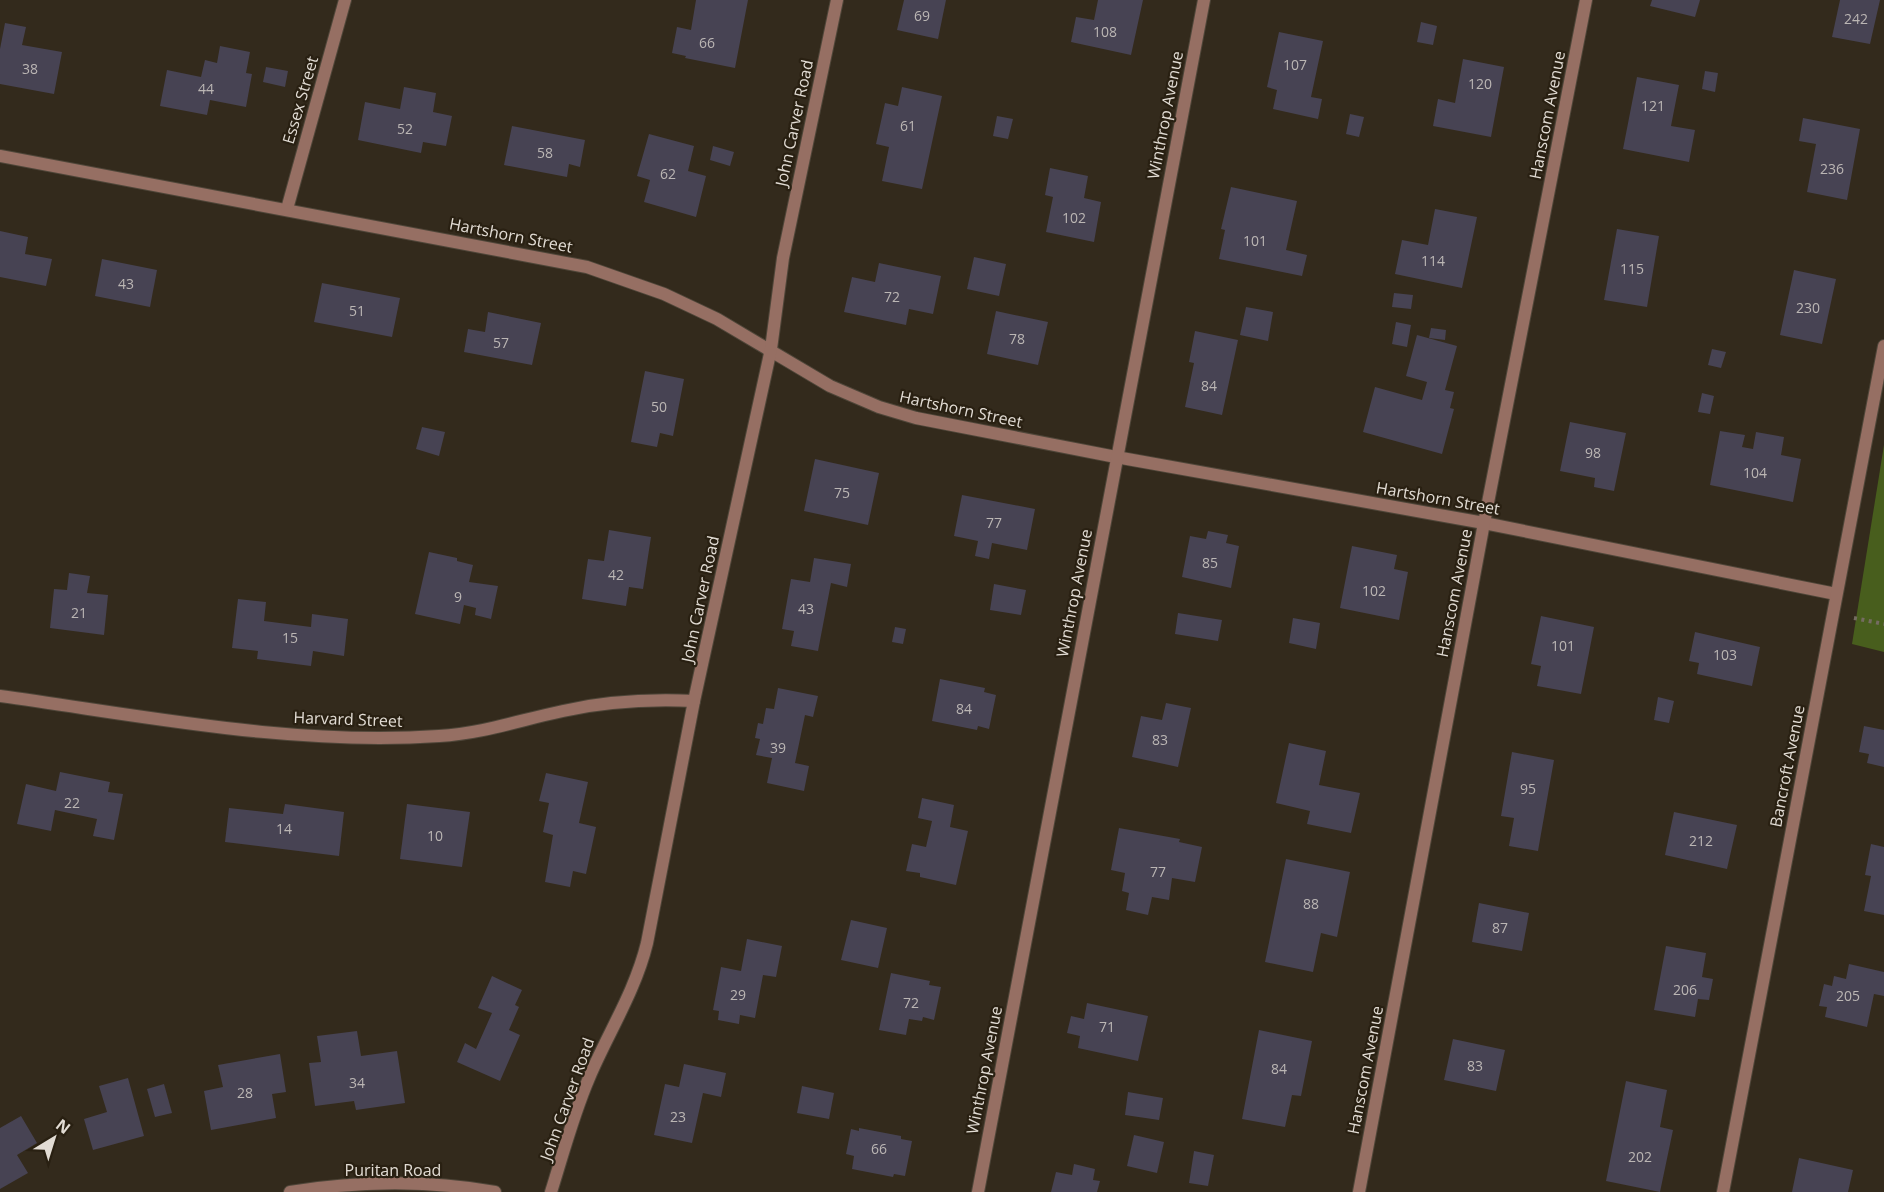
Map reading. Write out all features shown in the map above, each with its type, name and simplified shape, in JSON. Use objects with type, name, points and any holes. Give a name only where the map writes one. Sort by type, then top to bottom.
[{"type":"street","name":"Essex Street","points":[[287,209],[345,0]]},
{"type":"street","name":"John Carver Road","points":[[551,1192],[588,1080],[630,994],[642,962],[694,701],[771,350],[783,258],[837,0]]},
{"type":"street","name":"Winthrop Avenue","points":[[978,1192],[1204,0]]},
{"type":"street","name":"Hanscom Avenue","points":[[1359,1192],[1484,523],[1586,0]]},
{"type":"street","name":"Hartshorn Street","points":[[0,156],[587,267],[664,294],[717,319],[816,379],[879,407],[951,426],[1484,523],[1836,594]]},
{"type":"street","name":"Bancroft Avenue","points":[[1723,1192],[1884,346]]},
{"type":"street","name":"Harvard Street","points":[[0,696],[230,727],[363,738],[440,736],[486,731],[563,711],[642,699],[694,701]]},
{"type":"street","name":"Puritan Road","points":[[290,1192],[358,1184],[395,1183],[495,1192]]},
{"type":"green space","points":[[1884,445],[1884,652],[1852,644]]},
{"type":"building","points":[[696,0],[748,0],[735,68],[685,58],[686,56],[672,53],[677,27],[691,30]]},
{"type":"building","points":[[904,0],[946,0],[938,39],[897,30]]},
{"type":"building","points":[[1098,0],[1143,0],[1131,55],[1071,42],[1076,17],[1094,20]]},
{"type":"building","points":[[1652,0],[1700,0],[1695,17],[1650,6]]},
{"type":"building","points":[[1840,0],[1880,0],[1870,44],[1832,37]]},
{"type":"building","points":[[1421,22],[1437,26],[1433,45],[1417,42]]},
{"type":"building","points":[[5,23],[26,27],[22,45],[62,52],[54,94],[0,84],[0,49]]},
{"type":"building","points":[[1279,32],[1323,41],[1311,97],[1322,99],[1318,119],[1273,109],[1277,90],[1267,87]]},
{"type":"building","points":[[220,46],[250,52],[246,73],[252,74],[246,107],[210,100],[207,115],[160,106],[167,70],[201,77],[205,60],[217,63]]},
{"type":"building","points":[[1463,59],[1504,67],[1491,137],[1433,126],[1438,99],[1455,103]]},
{"type":"building","points":[[266,67],[288,71],[285,87],[263,82]]},
{"type":"building","points":[[1705,71],[1718,73],[1715,92],[1702,89]]},
{"type":"building","points":[[1637,77],[1679,85],[1671,126],[1695,130],[1689,162],[1623,149]]},
{"type":"building","points":[[404,87],[436,93],[433,112],[452,116],[446,146],[423,142],[421,153],[358,140],[365,102],[400,109]]},
{"type":"building","points":[[902,87],[942,96],[922,189],[882,181],[889,147],[876,144],[885,103],[898,106]]},
{"type":"building","points":[[1350,114],[1364,117],[1359,137],[1346,134]]},
{"type":"building","points":[[997,116],[1013,119],[1008,139],[993,136]]},
{"type":"building","points":[[1803,118],[1860,129],[1847,200],[1807,192],[1816,144],[1799,141]]},
{"type":"building","points":[[512,126],[585,140],[580,167],[569,164],[567,177],[504,165]]},
{"type":"building","points":[[649,134],[694,146],[688,171],[706,176],[696,217],[644,202],[650,180],[637,176]]},
{"type":"building","points":[[713,146],[734,152],[730,166],[710,160]]},
{"type":"building","points":[[1050,168],[1088,176],[1084,198],[1101,202],[1094,242],[1046,232],[1053,197],[1045,195]]},
{"type":"building","points":[[1231,187],[1297,201],[1286,250],[1307,255],[1302,276],[1219,259],[1225,230],[1221,229]]},
{"type":"building","points":[[1435,209],[1477,217],[1462,288],[1395,274],[1402,240],[1428,245]]},
{"type":"building","points":[[1617,229],[1659,236],[1647,307],[1604,300]]},
{"type":"building","points":[[0,231],[28,237],[25,254],[52,259],[46,286],[0,277]]},
{"type":"building","points":[[974,257],[1006,264],[999,296],[967,289]]},
{"type":"building","points":[[102,259],[157,270],[150,307],[95,296]]},
{"type":"building","points":[[879,263],[941,276],[933,314],[909,309],[906,325],[844,312],[852,277],[875,282]]},
{"type":"building","points":[[1794,270],[1836,279],[1822,344],[1780,335]]},
{"type":"building","points":[[322,283],[400,298],[392,337],[314,322]]},
{"type":"building","points":[[1394,293],[1413,295],[1411,309],[1392,307]]},
{"type":"building","points":[[1246,307],[1273,312],[1268,341],[1240,335]]},
{"type":"building","points":[[996,311],[1048,322],[1038,365],[987,354]]},
{"type":"building","points":[[488,312],[541,323],[532,365],[464,352],[468,329],[485,332]]},
{"type":"building","points":[[1396,322],[1411,325],[1407,347],[1392,344]]},
{"type":"building","points":[[1431,328],[1446,330],[1445,340],[1429,338]]},
{"type":"building","points":[[1195,331],[1238,340],[1222,415],[1185,407],[1194,363],[1189,362]]},
{"type":"building","points":[[1417,335],[1457,346],[1445,390],[1454,392],[1450,408],[1454,409],[1442,454],[1363,432],[1375,387],[1422,400],[1427,382],[1406,376]]},
{"type":"building","points":[[1712,349],[1726,352],[1721,368],[1708,365]]},
{"type":"building","points":[[645,371],[684,379],[673,436],[660,433],[657,447],[631,442]]},
{"type":"building","points":[[1702,393],[1714,396],[1710,414],[1698,412]]},
{"type":"building","points":[[1570,422],[1626,433],[1614,491],[1594,487],[1595,478],[1560,471]]},
{"type":"building","points":[[422,427],[445,432],[439,456],[416,449]]},
{"type":"building","points":[[1720,431],[1745,435],[1742,447],[1753,449],[1756,432],[1784,437],[1781,455],[1801,459],[1793,502],[1710,485]]},
{"type":"building","points":[[815,459],[879,473],[868,525],[804,511]]},
{"type":"building","points":[[962,495],[1035,509],[1027,550],[992,543],[989,559],[975,556],[978,541],[954,536]]},
{"type":"building","points":[[609,530],[651,537],[643,589],[629,587],[626,606],[582,599],[588,559],[604,561]]},
{"type":"building","points":[[1208,531],[1228,535],[1226,543],[1239,546],[1231,588],[1182,577],[1190,536],[1206,539]]},
{"type":"building","points":[[1352,546],[1397,555],[1394,569],[1408,572],[1399,620],[1340,608]]},
{"type":"building","points":[[429,552],[457,558],[457,561],[473,565],[469,582],[498,586],[491,619],[475,615],[476,608],[464,605],[460,624],[415,614]]},
{"type":"building","points":[[814,558],[851,564],[847,587],[831,583],[818,651],[791,646],[794,631],[782,629],[791,579],[810,582]]},
{"type":"building","points":[[69,573],[90,576],[87,593],[108,595],[104,635],[50,628],[54,589],[67,590]]},
{"type":"building","points":[[994,584],[1026,590],[1021,615],[990,610]]},
{"type":"building","points":[[238,599],[266,602],[264,621],[311,627],[312,614],[348,619],[344,656],[313,651],[311,666],[257,659],[258,651],[232,648]]},
{"type":"building","points":[[1178,613],[1222,620],[1218,641],[1175,634]]},
{"type":"building","points":[[1541,616],[1594,627],[1581,694],[1537,686],[1541,666],[1531,664]]},
{"type":"building","points":[[1293,618],[1320,623],[1316,649],[1289,643]]},
{"type":"building","points":[[895,627],[906,629],[903,644],[892,642]]},
{"type":"building","points":[[1695,632],[1760,647],[1752,686],[1697,674],[1699,663],[1689,661]]},
{"type":"building","points":[[940,679],[985,688],[984,692],[996,695],[989,729],[978,726],[977,730],[932,721]]},
{"type":"building","points":[[778,688],[818,696],[813,717],[805,715],[795,763],[809,766],[804,791],[767,783],[772,758],[756,755],[760,739],[755,738],[758,723],[763,724],[766,708],[774,709]]},
{"type":"building","points":[[1658,697],[1674,701],[1669,723],[1654,720]]},
{"type":"building","points":[[1166,703],[1191,708],[1178,767],[1132,757],[1141,716],[1162,720]]},
{"type":"building","points":[[1864,726],[1884,730],[1884,767],[1867,763],[1869,754],[1859,752]]},
{"type":"building","points":[[1289,743],[1326,751],[1319,785],[1360,793],[1351,833],[1307,824],[1310,811],[1276,803]]},
{"type":"building","points":[[1512,752],[1554,760],[1538,851],[1509,846],[1514,818],[1501,816]]},
{"type":"building","points":[[60,772],[110,782],[108,792],[123,794],[114,840],[93,836],[97,819],[55,810],[51,831],[17,824],[26,784],[56,791]]},
{"type":"building","points":[[546,773],[588,782],[579,823],[596,827],[586,874],[573,871],[570,887],[545,882],[553,835],[543,832],[549,803],[539,801]]},
{"type":"building","points":[[922,798],[954,805],[950,827],[968,831],[956,885],[920,877],[920,873],[906,871],[912,844],[926,847],[932,821],[918,818]]},
{"type":"building","points":[[285,804],[344,812],[339,856],[225,842],[229,808],[283,814]]},
{"type":"building","points":[[407,804],[470,812],[462,867],[400,859]]},
{"type":"building","points":[[1674,812],[1737,825],[1727,869],[1665,855]]},
{"type":"building","points":[[1119,828],[1180,839],[1179,842],[1202,847],[1195,882],[1172,878],[1169,900],[1152,897],[1148,915],[1126,910],[1129,893],[1122,891],[1125,873],[1111,870]]},
{"type":"building","points":[[1871,844],[1884,847],[1884,915],[1864,911],[1871,876],[1865,875]]},
{"type":"building","points":[[1286,859],[1350,872],[1337,937],[1321,933],[1313,972],[1265,962]]},
{"type":"building","points":[[1479,903],[1529,913],[1522,951],[1472,942]]},
{"type":"building","points":[[851,920],[887,928],[878,968],[841,960]]},
{"type":"building","points":[[747,939],[782,946],[776,977],[763,975],[755,1018],[740,1015],[739,1024],[718,1020],[719,1011],[713,1010],[721,967],[741,971]]},
{"type":"building","points":[[1666,946],[1706,953],[1702,977],[1713,979],[1709,1000],[1698,999],[1695,1017],[1654,1010]]},
{"type":"building","points":[[1849,964],[1884,972],[1884,996],[1874,994],[1867,1027],[1825,1017],[1827,1007],[1819,1006],[1824,984],[1832,986],[1834,976],[1846,979]]},
{"type":"building","points":[[891,973],[930,981],[929,985],[941,987],[934,1020],[923,1017],[922,1021],[909,1019],[906,1035],[879,1030]]},
{"type":"building","points":[[492,976],[522,990],[515,1005],[519,1007],[509,1030],[520,1035],[500,1081],[457,1062],[465,1043],[476,1049],[492,1013],[478,1008]]},
{"type":"building","points":[[1087,1003],[1148,1016],[1138,1061],[1078,1048],[1080,1036],[1067,1033],[1071,1016],[1084,1019]]},
{"type":"building","points":[[1259,1030],[1312,1041],[1301,1096],[1292,1095],[1285,1127],[1242,1119]]},
{"type":"building","points":[[357,1031],[361,1056],[397,1051],[405,1103],[356,1110],[354,1101],[315,1106],[309,1063],[321,1062],[317,1036]]},
{"type":"building","points":[[1453,1039],[1505,1050],[1496,1091],[1444,1080]]},
{"type":"building","points":[[280,1054],[286,1092],[272,1094],[276,1118],[211,1130],[204,1091],[223,1087],[218,1065]]},
{"type":"building","points":[[684,1064],[726,1073],[721,1097],[703,1093],[692,1143],[654,1135],[665,1084],[679,1087]]},
{"type":"building","points":[[128,1078],[144,1136],[93,1150],[84,1119],[107,1112],[99,1086]]},
{"type":"building","points":[[1626,1081],[1667,1090],[1660,1127],[1673,1130],[1660,1192],[1606,1181]]},
{"type":"building","points":[[164,1084],[172,1113],[155,1117],[147,1089]]},
{"type":"building","points":[[802,1086],[834,1093],[829,1119],[797,1113]]},
{"type":"building","points":[[1128,1092],[1163,1098],[1159,1120],[1125,1115]]},
{"type":"building","points":[[21,1116],[37,1143],[17,1155],[28,1173],[0,1189],[0,1128]]},
{"type":"building","points":[[859,1128],[901,1136],[901,1139],[912,1141],[905,1176],[894,1174],[893,1177],[852,1169],[854,1156],[846,1154],[851,1129],[859,1131]]},
{"type":"building","points":[[1134,1135],[1164,1142],[1157,1173],[1127,1166]]},
{"type":"building","points":[[1194,1151],[1214,1155],[1208,1186],[1189,1183]]},
{"type":"building","points":[[1799,1158],[1853,1170],[1848,1192],[1792,1192]]},
{"type":"building","points":[[1074,1164],[1095,1169],[1093,1180],[1100,1181],[1097,1192],[1051,1192],[1056,1172],[1072,1175]]}]
